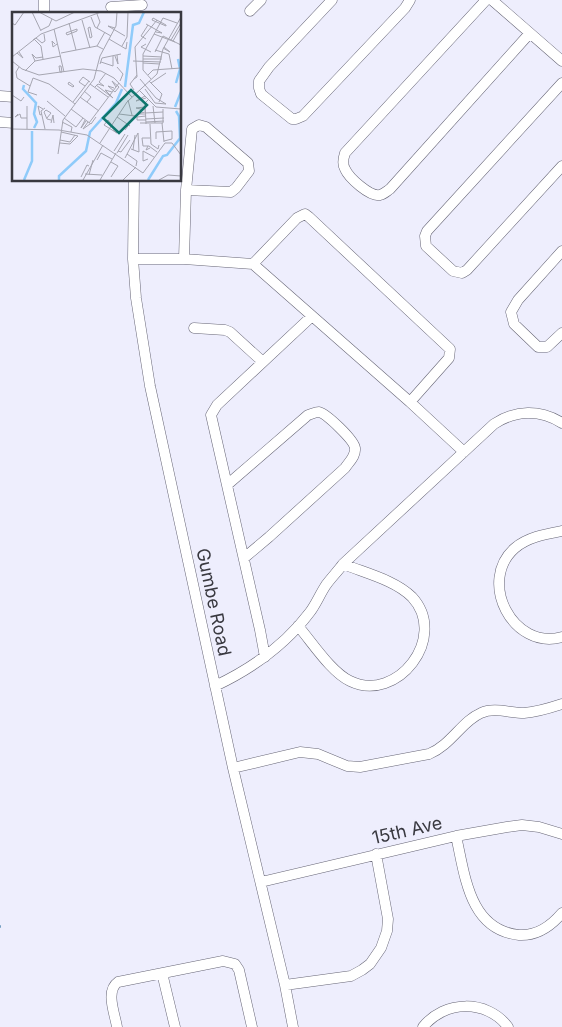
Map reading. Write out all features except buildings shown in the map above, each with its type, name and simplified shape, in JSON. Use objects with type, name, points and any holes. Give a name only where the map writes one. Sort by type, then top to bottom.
[{"type":"street","points":[[250,11],[261,0]]},
{"type":"street","points":[[332,0],[259,81],[261,94],[292,120],[303,116],[405,8],[410,0]]},
{"type":"street","points":[[486,0],[345,153],[343,160],[346,172],[367,192],[373,195],[380,195],[390,189],[530,33]]},
{"type":"street","points":[[492,0],[561,57]]},
{"type":"street","points":[[111,7],[142,6]]},
{"type":"street","points":[[562,83],[427,231],[425,236],[426,246],[453,271],[462,273],[467,270],[562,166]]},
{"type":"street","points":[[184,259],[186,190],[191,132],[194,126],[206,127],[248,163],[248,171],[231,192],[186,190]]},
{"type":"street","name":"Gumbe Road","points":[[134,181],[133,259],[136,298],[150,386],[233,768],[285,985],[293,1027]]},
{"type":"street","points":[[254,264],[297,218],[304,214],[309,217],[450,349],[448,358],[410,402]]},
{"type":"street","points":[[562,251],[518,300],[511,312],[514,324],[538,347],[547,347],[562,333]]},
{"type":"street","points":[[133,259],[184,259],[254,264],[464,452]]},
{"type":"street","points":[[265,656],[211,415],[217,405],[311,317]]},
{"type":"street","points":[[194,328],[230,332],[263,362]]},
{"type":"street","points":[[227,485],[314,412],[324,414],[352,440],[355,448],[354,456],[345,468],[270,537],[244,558]]},
{"type":"street","points":[[215,686],[236,676],[265,656],[298,626],[309,614],[326,585],[343,564],[494,424],[505,417],[519,413],[554,418],[562,423]]},
{"type":"street","points":[[562,531],[531,538],[516,547],[508,555],[501,571],[499,588],[502,605],[512,620],[525,631],[541,637],[562,637]]},
{"type":"street","points":[[298,626],[339,673],[350,681],[360,684],[375,686],[386,684],[409,668],[417,658],[422,647],[425,631],[423,618],[414,599],[396,586],[343,564]]},
{"type":"street","points":[[233,768],[300,752],[318,754],[347,766],[372,766],[429,754],[437,750],[481,712],[527,713],[545,710],[562,704]]},
{"type":"street","name":"15th Ave","points":[[261,882],[456,836],[522,826],[539,827],[562,834]]},
{"type":"street","points":[[456,836],[470,895],[475,907],[496,928],[507,934],[525,935],[545,930],[562,913]]},
{"type":"street","points":[[285,985],[352,976],[370,964],[381,948],[387,931],[388,919],[376,854]]},
{"type":"street","points":[[117,1027],[111,993],[114,985],[118,982],[223,961],[235,964],[239,970],[252,1027]]},
{"type":"street","points":[[162,973],[175,1027]]},
{"type":"street","points":[[422,1027],[439,1013],[452,1008],[466,1006],[480,1008],[493,1013],[508,1027]]}]
